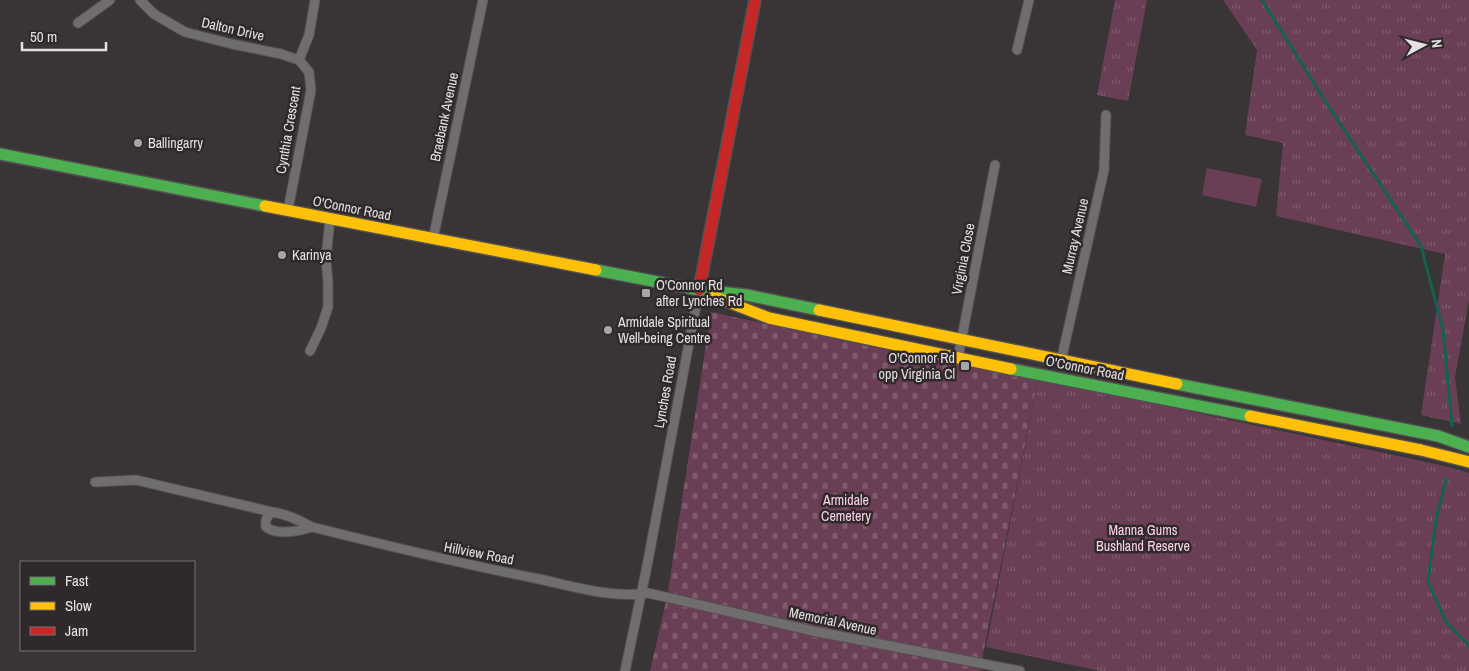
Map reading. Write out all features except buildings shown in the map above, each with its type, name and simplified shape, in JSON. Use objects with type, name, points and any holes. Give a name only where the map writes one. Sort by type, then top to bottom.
[{"type":"street","points":[[78,23],[110,0]]},
{"type":"street","name":"Dalton Drive","points":[[140,0],[154,14],[185,32],[281,54],[299,60]]},
{"type":"street","points":[[299,60],[309,35],[315,0]]},
{"type":"street","name":"Braebank Avenue","points":[[433,239],[482,0]]},
{"type":"street","name":"Lynches Road","points":[[625,671],[642,594],[755,0]]},
{"type":"street","points":[[1017,50],[1029,0]]},
{"type":"street","name":"Cynthia Crescent","points":[[288,210],[311,90],[309,72],[299,60]]},
{"type":"street","name":"Murray Avenue","points":[[1061,361],[1104,170],[1106,115]]},
{"type":"street","name":"O'Connor Road","points":[[0,154],[699,290],[747,295],[962,341],[1438,436],[1469,447]]},
{"type":"street","name":"Virginia Close","points":[[958,358],[995,165]]},
{"type":"street","points":[[310,351],[328,307],[326,259],[330,219]]},
{"type":"street","name":"O'Connor Road","points":[[699,290],[769,318],[958,358],[1420,450],[1469,462]]},
{"type":"street","name":"Hillview Road","points":[[95,482],[136,480],[280,513],[312,527],[432,557],[595,590],[636,595],[642,594]]},
{"type":"street","name":"Hillview Road","points":[[272,512],[267,516],[265,522],[266,527],[270,530],[298,531],[312,527]]},
{"type":"street","name":"Memorial Avenue","points":[[642,594],[648,593],[667,597],[813,632],[1020,671]]},
{"type":"green space","points":[[1115,0],[1147,0],[1128,101],[1097,95]]},
{"type":"green space","points":[[1223,0],[1469,0],[1469,300],[1455,377],[1461,424],[1421,415],[1445,254],[1276,216],[1283,143],[1245,135],[1257,50]]},
{"type":"green space","points":[[1207,168],[1262,179],[1256,207],[1202,195]]},
{"type":"green space","name":"Armidale Cemetery","points":[[711,312],[873,347],[1038,379],[980,670],[985,671],[650,671],[667,597]]},
{"type":"green space","name":"Manna Gums Bushland Reserve","points":[[1038,379],[1445,466],[1469,473],[1469,671],[1101,671],[986,647]]},
{"type":"waterway","points":[[1262,0],[1327,104],[1421,246],[1443,330],[1452,426]]},
{"type":"waterway","points":[[1446,479],[1436,519],[1428,582],[1446,622],[1469,646]]},
{"type":"traffic: fast","points":[[0,154],[265,206]]},
{"type":"traffic: fast","points":[[596,270],[699,290],[747,295],[819,310]]},
{"type":"traffic: fast","points":[[1011,369],[1250,416]]},
{"type":"traffic: fast","points":[[1177,384],[1438,436],[1469,447]]},
{"type":"traffic: slow","points":[[265,206],[596,270]]},
{"type":"traffic: slow","points":[[713,296],[769,318],[1011,369]]},
{"type":"traffic: slow","points":[[819,310],[1177,384]]},
{"type":"traffic: slow","points":[[1250,416],[1421,450],[1469,462]]},
{"type":"traffic: jam","points":[[699,290],[755,0]]},
{"type":"place","name":"Ballingarry","points":[[138,143]]},
{"type":"place","name":"Karinya","points":[[282,255]]},
{"type":"place","name":"O'Connor Rd after Lynches Rd","points":[[646,293]]},
{"type":"place","name":"Armidale Spiritual Well-being Centre","points":[[608,330]]},
{"type":"place","name":"O'Connor Rd opp Virginia Cl","points":[[965,366]]}]
